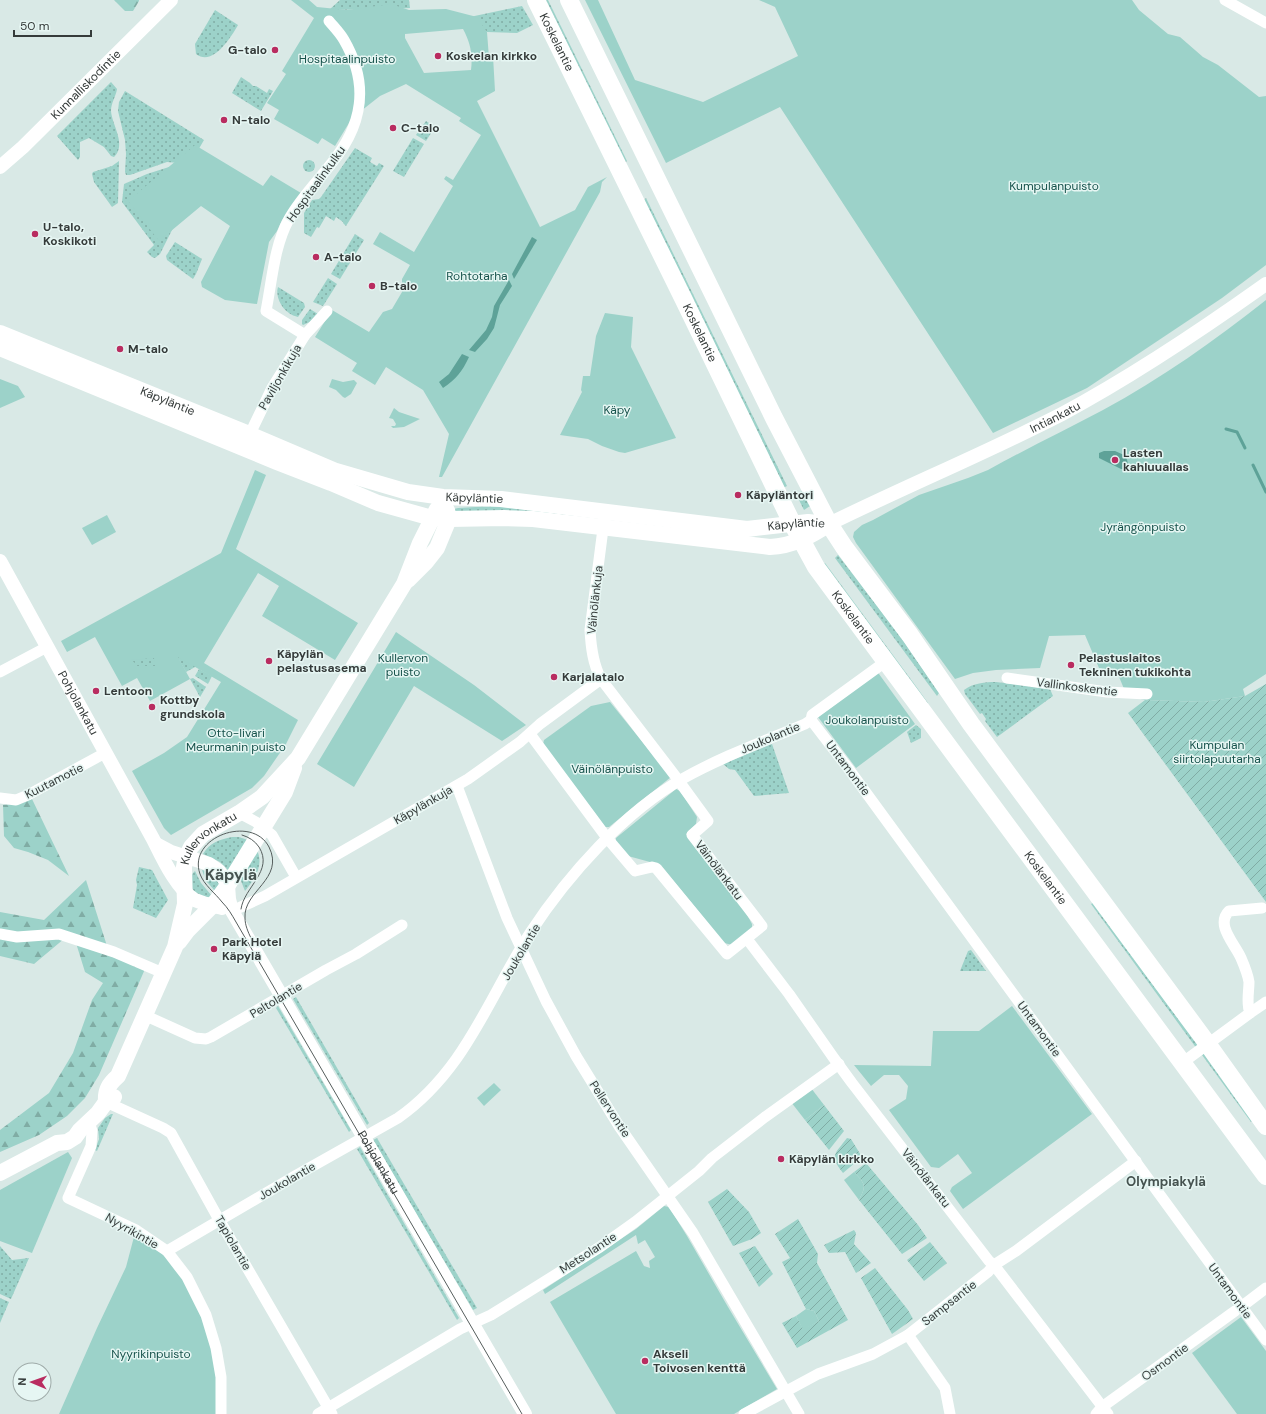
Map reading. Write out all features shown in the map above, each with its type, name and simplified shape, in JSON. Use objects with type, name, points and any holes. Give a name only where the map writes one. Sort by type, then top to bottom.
[{"type":"main road","name":"Koskelantie","points":[[536,0],[683,298],[792,524],[816,567],[1266,1176]]},
{"type":"main road","points":[[569,0],[829,524],[844,547],[910,635],[970,724],[1208,1045],[1266,1126]]},
{"type":"main road","name":"Käpyläntie","points":[[0,333],[246,441],[331,483],[378,503],[432,518],[533,519],[760,546],[779,546],[801,540],[829,524]]},
{"type":"main road","name":"Käpyläntie","points":[[0,348],[246,441],[336,471],[408,492],[443,497],[501,499],[747,529],[808,522],[829,524]]},
{"type":"main road","points":[[443,497],[449,519]]},
{"type":"main road","name":"Kullervonkatu","points":[[175,947],[188,930],[213,905],[228,885],[264,828],[285,792],[298,758],[404,584],[420,543],[443,497]]},
{"type":"main road","name":"Kullervonkatu","points":[[404,584],[426,562],[437,548],[449,519]]},
{"type":"main road","name":"Kullervonkatu","points":[[84,1126],[106,1102],[105,1094],[110,1082],[118,1076],[175,947],[185,904],[184,867],[186,857],[197,839],[262,797],[298,758]]},
{"type":"main road","points":[[0,1173],[57,1143],[66,1132],[84,1126]]},
{"type":"street","points":[[1225,0],[1266,23]]},
{"type":"street","name":"Kunnalliskodintie","points":[[0,167],[169,1]]},
{"type":"street","name":"Hospitaalinkulku","points":[[305,335],[266,311],[279,242],[283,230],[296,208],[343,148],[352,133],[357,118],[360,88],[356,68],[352,55],[343,38],[329,20]]},
{"type":"street","name":"Intiankatu","points":[[829,524],[982,453],[1095,396],[1226,313],[1266,284]]},
{"type":"street","name":"Paviljonkikuja","points":[[246,441],[272,388],[305,335],[327,311]]},
{"type":"street","name":"Väinölänkuja","points":[[606,511],[601,539],[590,630],[595,668],[600,679],[679,781]]},
{"type":"street","name":"Pohjolankatu","points":[[0,561],[156,844],[164,862],[184,889],[195,900],[232,911]]},
{"type":"street","points":[[0,672],[47,647]]},
{"type":"street","name":"Joukolantie","points":[[167,1251],[398,1118],[413,1107],[449,1070],[470,1038],[521,948],[550,905],[582,865],[607,838],[642,807],[679,781],[714,762],[805,724],[811,720],[812,715],[885,662]]},
{"type":"street","name":"Vallinkoskentie","points":[[1007,678],[1107,692],[1147,694]]},
{"type":"street","name":"Käpylänkuja","points":[[232,911],[265,896],[457,786],[496,760],[530,734],[540,724],[600,679]]},
{"type":"street","name":"Untamontie","points":[[811,720],[848,768],[1136,1162],[1238,1309],[1266,1340]]},
{"type":"street","points":[[530,734],[607,838]]},
{"type":"street","name":"Kuutamotie","points":[[0,798],[16,800],[23,797],[105,753]]},
{"type":"street","name":"Väinölänkatu","points":[[607,838],[635,871],[652,867],[656,868],[727,954],[747,939],[762,926],[692,835],[708,821],[679,781]]},
{"type":"street","name":"Pellervontie","points":[[457,786],[507,918],[546,1001],[576,1056],[619,1126],[693,1232],[799,1414]]},
{"type":"street","points":[[238,813],[264,828],[276,840],[296,877]]},
{"type":"street","name":"Pohjolankatu","points":[[156,844],[171,852],[216,868],[222,874],[228,885],[232,911],[525,1414]]},
{"type":"street","points":[[1250,1013],[1248,1008],[1249,980],[1240,957],[1224,927],[1225,914],[1229,911],[1262,908]]},
{"type":"street","name":"Peltolantie","points":[[144,1015],[195,1038],[206,1039],[216,1035],[283,997],[402,925]]},
{"type":"street","points":[[0,934],[17,937],[59,934],[114,952],[163,973]]},
{"type":"street","name":"Väinölänkatu","points":[[747,939],[789,994],[833,1057],[989,1261],[994,1265],[1102,1412]]},
{"type":"street","points":[[1182,1063],[1250,1013],[1265,1005]]},
{"type":"street","name":"Metsolantie","points":[[318,1414],[330,1411],[460,1329],[491,1314],[600,1246],[635,1222],[759,1121],[839,1064]]},
{"type":"street","name":"Tapiolantie","points":[[106,1102],[169,1131],[330,1411]]},
{"type":"street","name":"Nyyrikintie","points":[[84,1126],[92,1131],[91,1146],[68,1198],[136,1230],[167,1251],[188,1277],[206,1315],[216,1348],[221,1377],[221,1414]]},
{"type":"street","name":"Sampsantie","points":[[744,1414],[818,1374],[873,1354],[908,1335],[988,1272],[994,1265],[1136,1162]]},
{"type":"street","name":"Osmontie","points":[[1102,1412],[1266,1288]]},
{"type":"street","points":[[908,1335],[945,1388],[950,1414]]},
{"type":"green space","points":[[114,0],[139,1],[133,11],[125,11]]},
{"type":"green space","name":"Rohtotarha","points":[[291,0],[309,0],[317,7],[347,10],[391,4],[409,10],[446,9],[477,17],[487,32],[489,58],[493,56],[495,91],[477,101],[540,227],[575,210],[588,187],[607,177],[602,182],[600,192],[442,477],[439,477],[449,434],[423,390],[386,367],[375,385],[352,371],[357,363],[315,337],[332,310],[369,332],[383,312],[392,309],[402,292],[402,279],[410,265],[373,244],[380,232],[414,252],[453,186],[444,179],[446,176],[453,180],[481,135],[459,121],[461,118],[406,84],[380,96],[352,118],[335,146],[322,138],[318,144],[274,119],[279,110],[267,103],[286,74],[282,71],[314,18]],"holes":[[[463,29],[471,53],[471,70],[424,73],[405,38],[405,34]]]},
{"type":"green space","points":[[340,0],[409,0],[410,8],[329,10]]},
{"type":"green space","points":[[544,0],[548,0],[627,161],[623,164]]},
{"type":"green space","name":"Kumpulanpuisto","points":[[585,0],[598,0],[635,80],[703,102],[798,56],[775,7],[759,0],[1132,0],[1139,10],[1168,34],[1180,37],[1203,57],[1218,65],[1259,97],[1266,96],[1266,265],[1222,298],[1087,388],[993,433],[780,107],[666,163]]},
{"type":"green space","points":[[522,6],[533,25],[517,33],[487,32],[465,18]]},
{"type":"green space","points":[[215,10],[238,25],[221,49],[209,57],[202,57],[196,54],[195,44]]},
{"type":"green space","points":[[241,77],[253,86],[256,86],[267,93],[269,89],[273,91],[261,111],[232,93]]},
{"type":"green space","points":[[111,82],[117,89],[111,111],[118,135],[118,152],[114,157],[111,156],[104,147],[89,138],[80,142],[80,157],[78,160],[57,136]]},
{"type":"green space","points":[[125,91],[204,140],[190,164],[167,162],[130,175],[126,175],[125,140],[118,111],[119,102]]},
{"type":"green space","points":[[426,121],[435,127],[426,141],[416,135]]},
{"type":"green space","points":[[413,138],[424,144],[404,177],[393,171]]},
{"type":"green space","points":[[195,145],[263,186],[271,175],[301,193],[269,242],[257,304],[225,300],[202,287],[201,282],[230,226],[201,206],[159,241],[128,201]]},
{"type":"green space","points":[[355,148],[372,158],[370,162],[377,166],[379,163],[384,166],[346,226],[336,217],[334,221],[326,216],[319,228],[317,227],[311,237],[304,233],[304,213],[312,200],[319,199],[321,197]]},
{"type":"green space","points":[[307,160],[311,160],[315,166],[311,172],[307,172],[303,168],[303,164]]},
{"type":"green space","points":[[119,161],[118,203],[112,207],[94,182],[92,174],[93,172],[112,166]]},
{"type":"green space","points":[[169,167],[181,212],[160,254],[155,258],[147,252],[154,245],[122,202],[124,184],[147,174]]},
{"type":"green space","points":[[646,198],[787,486],[783,488],[644,200]]},
{"type":"green space","points":[[355,234],[364,240],[340,279],[331,274]]},
{"type":"green space","points":[[175,242],[202,259],[193,279],[167,260],[166,256]]},
{"type":"green space","points":[[328,278],[337,284],[323,306],[313,302]]},
{"type":"green space","points":[[278,287],[304,303],[305,307],[298,317],[290,314],[281,305],[277,294]]},
{"type":"green space","name":"Jyrängönpuisto","points":[[1266,300],[1266,674],[1243,689],[1245,696],[1204,702],[1145,700],[1127,696],[1117,672],[1099,668],[1085,635],[1049,636],[1040,668],[996,670],[973,673],[955,679],[856,543],[853,537],[854,532],[862,525],[919,495],[988,470],[1125,398],[1167,372],[1227,330]]},
{"type":"green space","points":[[310,309],[318,314],[312,321],[303,325],[302,320]]},
{"type":"green space","name":"Käpy","points":[[605,313],[633,317],[631,347],[676,438],[625,453],[602,446],[588,439],[560,435],[582,392],[583,376],[590,376],[596,336]]},
{"type":"green space","points":[[0,379],[18,386],[25,397],[0,408]]},
{"type":"green space","points":[[332,379],[343,382],[354,380],[357,383],[351,394],[345,398],[336,390],[329,387]]},
{"type":"green space","points":[[394,408],[399,412],[420,419],[404,427],[393,428],[391,426],[395,426],[396,424],[393,419],[389,418]]},
{"type":"green space","name":"Otto-Iivari Meurmanin puisto","points":[[255,470],[266,475],[236,549],[358,623],[335,660],[262,616],[279,586],[258,573],[204,663],[298,720],[286,744],[264,776],[252,788],[171,835],[164,828],[132,771],[164,753],[187,737],[221,682],[178,657],[190,679],[150,701],[137,678],[122,686],[95,637],[67,652],[61,641],[221,553]],"holes":[[[154,658],[155,666],[136,666],[131,660]]]},
{"type":"green space","points":[[804,490],[810,506],[804,510],[796,494]]},
{"type":"green space","points":[[493,506],[587,516],[453,513],[454,509],[458,508]]},
{"type":"green space","points":[[107,515],[116,532],[92,545],[82,528]]},
{"type":"green space","points":[[838,555],[898,633],[939,693],[937,696],[835,558]]},
{"type":"green space","points":[[825,563],[915,685],[928,704],[822,565]]},
{"type":"green space","name":"Kullervon puisto","points":[[396,632],[474,685],[526,725],[502,741],[414,686],[354,787],[317,764]]},
{"type":"green space","points":[[115,635],[155,658],[155,666],[135,666]]},
{"type":"green space","points":[[161,650],[174,651],[197,666],[186,672],[177,656],[160,666]]},
{"type":"green space","points":[[199,669],[212,676],[208,684],[195,676]]},
{"type":"green space","name":"Joukolanpuisto","points":[[878,673],[915,724],[856,768],[818,717]]},
{"type":"green space","points":[[193,678],[206,687],[200,697],[190,679]]},
{"type":"green space","points":[[996,682],[1050,689],[1053,696],[997,737],[985,721],[986,719],[982,713],[980,714],[965,694],[964,690],[979,683]]},
{"type":"green space","name":"Kumpulan siirtolapuutarha","points":[[1266,684],[1266,902],[1128,713],[1145,700],[1204,702],[1245,696]]},
{"type":"green space","name":"Väinölänpuisto","points":[[610,702],[671,777],[609,827],[605,827],[543,744],[544,740],[591,706]]},
{"type":"green space","points":[[916,725],[921,729],[921,738],[911,743],[907,732]]},
{"type":"green space","points":[[772,744],[789,793],[754,796],[735,770],[729,769],[723,764]]},
{"type":"green space","name":"Väinölänpuisto","points":[[676,789],[680,791],[697,817],[696,824],[686,834],[746,913],[752,924],[752,929],[733,945],[724,943],[661,865],[628,856],[616,842],[616,838]]},
{"type":"green space","points":[[32,799],[69,876],[48,860],[14,848],[4,836],[3,805],[19,803]]},
{"type":"green space","points":[[232,837],[239,837],[248,840],[229,871],[220,862],[203,854],[215,842]]},
{"type":"green space","points":[[257,850],[259,856],[259,867],[255,877],[245,891],[241,881],[242,877]]},
{"type":"green space","points":[[139,867],[152,870],[168,900],[156,918],[133,908]]},
{"type":"green space","points":[[202,870],[213,873],[219,884],[216,892],[206,881]]},
{"type":"green space","points":[[195,871],[201,883],[212,896],[206,898],[201,897],[192,891],[190,881],[191,876]]},
{"type":"green space","points":[[86,880],[107,946],[71,933],[34,964],[0,956],[0,912],[44,920]]},
{"type":"green space","points":[[1096,901],[1202,1045],[1197,1049],[1091,904]]},
{"type":"green space","points":[[76,943],[145,969],[99,1075],[85,1098],[67,1116],[39,1135],[0,1152],[0,1130],[49,1093],[73,1053],[92,1000],[103,983],[85,972]]},
{"type":"green space","points":[[971,950],[986,971],[960,971],[968,951]]},
{"type":"green space","points":[[296,997],[369,1123],[367,1125],[293,999]]},
{"type":"green space","points":[[278,1006],[351,1130],[349,1132],[276,1008]]},
{"type":"green space","points":[[1012,1006],[1092,1114],[963,1209],[950,1191],[952,1187],[972,1173],[958,1154],[939,1168],[931,1167],[889,1110],[906,1099],[908,1086],[899,1075],[884,1075],[871,1086],[854,1065],[931,1066],[933,1031],[979,1031]]},
{"type":"green space","points":[[1206,1051],[1256,1118],[1251,1122],[1202,1055]]},
{"type":"green space","points":[[494,1083],[501,1090],[484,1106],[477,1098]]},
{"type":"green space","points":[[811,1088],[824,1105],[805,1120],[791,1102]]},
{"type":"green space","points":[[824,1105],[844,1131],[829,1150],[805,1120]]},
{"type":"green space","points":[[113,1114],[97,1151],[95,1150],[99,1139],[98,1128],[105,1118]]},
{"type":"green space","points":[[377,1138],[477,1308],[473,1310],[373,1140]]},
{"type":"green space","points":[[847,1138],[851,1139],[862,1157],[843,1173],[836,1162],[835,1155]]},
{"type":"green space","points":[[360,1147],[459,1318],[457,1320],[357,1149]]},
{"type":"green space","points":[[68,1152],[72,1158],[32,1253],[0,1241],[0,1190]]},
{"type":"green space","points":[[866,1163],[918,1225],[927,1238],[902,1254],[859,1200],[864,1185],[861,1179],[854,1172]]},
{"type":"green space","points":[[854,1172],[861,1179],[864,1185],[859,1200],[844,1180]]},
{"type":"green space","points":[[727,1189],[749,1212],[761,1233],[752,1239],[733,1246],[708,1202]]},
{"type":"green space","name":"Akseli Toivosen kenttä","points":[[664,1206],[669,1207],[687,1236],[777,1389],[734,1414],[616,1414],[550,1302],[636,1251],[644,1266],[650,1268],[649,1261],[655,1257],[645,1240],[638,1244],[636,1235],[545,1294],[543,1290],[636,1229]]},
{"type":"green space","points":[[798,1219],[818,1254],[817,1263],[848,1320],[797,1348],[782,1323],[796,1316],[803,1329],[819,1321],[814,1311],[806,1309],[782,1262],[790,1258],[775,1234]]},
{"type":"green space","points":[[854,1230],[856,1233],[854,1244],[871,1263],[856,1273],[845,1252],[829,1253],[824,1245]]},
{"type":"green space","name":"Nyyrikinpuisto","points":[[135,1233],[162,1252],[176,1268],[200,1312],[211,1344],[214,1360],[217,1414],[59,1414],[126,1267]]},
{"type":"green space","points":[[930,1242],[947,1263],[924,1281],[907,1260]]},
{"type":"green space","points":[[0,1246],[12,1260],[29,1258],[11,1299],[0,1294]]},
{"type":"green space","points":[[755,1246],[773,1274],[759,1287],[739,1253]]},
{"type":"green space","points":[[875,1268],[908,1310],[913,1319],[892,1334],[861,1278]]},
{"type":"green space","points":[[0,1298],[9,1302],[0,1323]]},
{"type":"green space","points":[[806,1309],[814,1311],[819,1321],[803,1330],[796,1316]]},
{"type":"green space","points":[[1241,1317],[1266,1351],[1266,1414],[1237,1414],[1192,1353]]},
{"type":"shaded area","points":[[532,237],[537,240],[514,279],[512,274]]},
{"type":"shaded area","points":[[509,280],[512,286],[500,305],[494,328],[487,339],[475,352],[469,350],[486,330],[492,317],[494,306]]},
{"type":"shaded area","points":[[462,354],[469,357],[458,375],[443,388],[439,382],[449,374]]},
{"type":"shaded area","name":"Lasten kahluuallas","points":[[1104,451],[1115,451],[1124,455],[1128,462],[1125,469],[1121,469],[1099,458],[1099,453]]},
{"type":"waterway","points":[[1226,429],[1237,432],[1245,448]]},
{"type":"waterway","points":[[1253,465],[1266,492]]},
{"type":"tram line","points":[[251,938],[245,918],[246,909],[250,900],[268,876],[272,868],[272,858],[269,847],[261,837],[249,832],[236,831],[223,834],[212,840],[203,850],[199,861],[200,874],[233,917],[522,1414]]},
{"type":"tram line","points":[[241,909],[243,901],[257,879],[263,864],[263,856],[259,847],[252,840],[242,835]]},
{"type":"place","name":"G-talo","points":[[275,50]]},
{"type":"place","name":"Koskelan kirkko","points":[[438,56]]},
{"type":"place","name":"N-talo","points":[[224,120]]},
{"type":"place","name":"C-talo","points":[[393,128]]},
{"type":"place","name":"U-talo, Koskikoti","points":[[35,234]]},
{"type":"place","name":"A-talo","points":[[316,257]]},
{"type":"place","name":"B-talo","points":[[372,286]]},
{"type":"place","name":"M-talo","points":[[120,349]]},
{"type":"place","name":"Lasten kahluuallas","points":[[1115,460]]},
{"type":"place","name":"Käpyläntori","points":[[738,495]]},
{"type":"place","name":"Käpylän pelastusasema","points":[[269,661]]},
{"type":"place","name":"Pelastuslaitos Tekninen tukikohta","points":[[1071,665]]},
{"type":"place","name":"Karjalatalo","points":[[554,677]]},
{"type":"place","name":"Lentoon","points":[[96,691]]},
{"type":"place","name":"Kottby grundskola","points":[[152,707]]},
{"type":"place","name":"Park Hotel Käpylä","points":[[214,949]]},
{"type":"place","name":"Käpylän kirkko","points":[[781,1159]]},
{"type":"place","name":"Akseli Toivosen kenttä","points":[[645,1361]]},
{"type":"district","name":"Käpylä","points":[[231,874]]},
{"type":"district","name":"Olympiakylä","points":[[1166,1181]]},
{"type":"park label","name":"Hospitaalinpuisto","points":[[347,59]]}]
